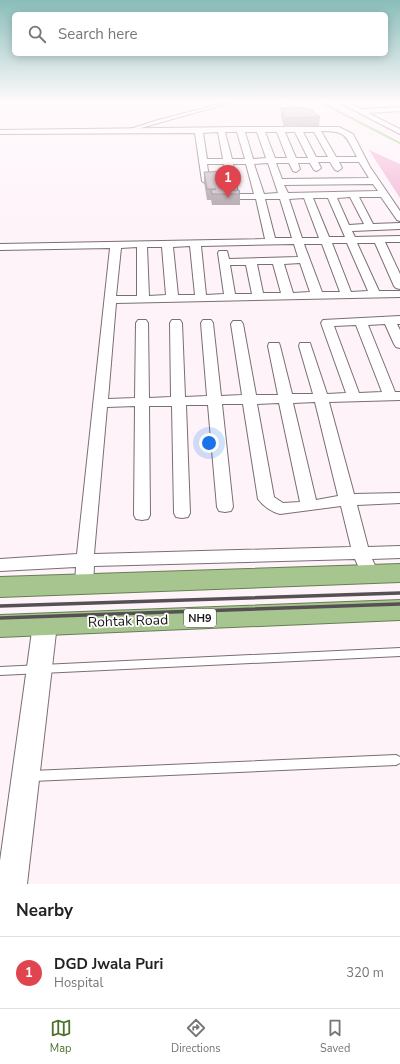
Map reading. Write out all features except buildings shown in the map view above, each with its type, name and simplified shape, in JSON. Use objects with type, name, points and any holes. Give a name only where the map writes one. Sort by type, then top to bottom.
[{"type":"highway","points":[[0,587],[85,572],[366,564],[400,573]]},
{"type":"highway","name":"Rohtak Road","points":[[0,626],[400,610]]},
{"type":"street","points":[[201,143],[206,181],[232,181]]},
{"type":"street","points":[[224,143],[234,195],[236,197],[383,194]]},
{"type":"street","points":[[244,143],[260,196],[271,241]]},
{"type":"street","points":[[265,143],[317,295]]},
{"type":"street","points":[[285,143],[301,182]]},
{"type":"street","points":[[305,143],[314,160],[322,182]]},
{"type":"street","points":[[324,143],[344,181]]},
{"type":"street","points":[[354,143],[383,194],[400,218]]},
{"type":"street","points":[[204,162],[363,160]]},
{"type":"street","points":[[279,182],[375,181]]},
{"type":"street","points":[[331,195],[375,294]]},
{"type":"street","points":[[353,195],[370,227]]},
{"type":"street","points":[[308,196],[347,295]]},
{"type":"street","points":[[346,228],[400,226]]},
{"type":"street","points":[[378,239],[400,286]]},
{"type":"street","points":[[0,247],[400,239]]},
{"type":"street","points":[[221,242],[230,297]]},
{"type":"street","points":[[168,243],[172,298]]},
{"type":"street","points":[[195,243],[201,298]]},
{"type":"street","points":[[0,565],[85,572],[116,244]]},
{"type":"street","points":[[142,244],[144,299]]},
{"type":"street","points":[[224,262],[305,260]]},
{"type":"street","points":[[251,261],[258,296]]},
{"type":"street","points":[[278,261],[288,296]]},
{"type":"street","points":[[110,300],[400,294]]},
{"type":"street","points":[[354,397],[327,323],[395,321],[400,344]]},
{"type":"street","points":[[101,403],[395,396],[361,322]]},
{"type":"street","points":[[142,323],[142,515]]},
{"type":"street","points":[[176,323],[182,513]]},
{"type":"street","points":[[207,323],[225,506]]},
{"type":"street","points":[[237,324],[266,499],[280,509],[347,500],[400,498]]},
{"type":"street","points":[[274,346],[309,506]]},
{"type":"street","points":[[304,346],[321,398],[347,500],[366,564],[400,552]]},
{"type":"street","points":[[12,884],[45,624]]},
{"type":"lane","points":[[0,671],[400,652]]},
{"type":"lane","points":[[26,776],[396,760]]},
{"type":"shaded area","points":[[369,150],[400,164],[400,198]]},
{"type":"railway","points":[[0,606],[400,593]]},
{"type":"railway","points":[[0,618],[400,604]]},
{"type":"place","name":"DGD Jwala Puri","points":[[228,198]]}]
